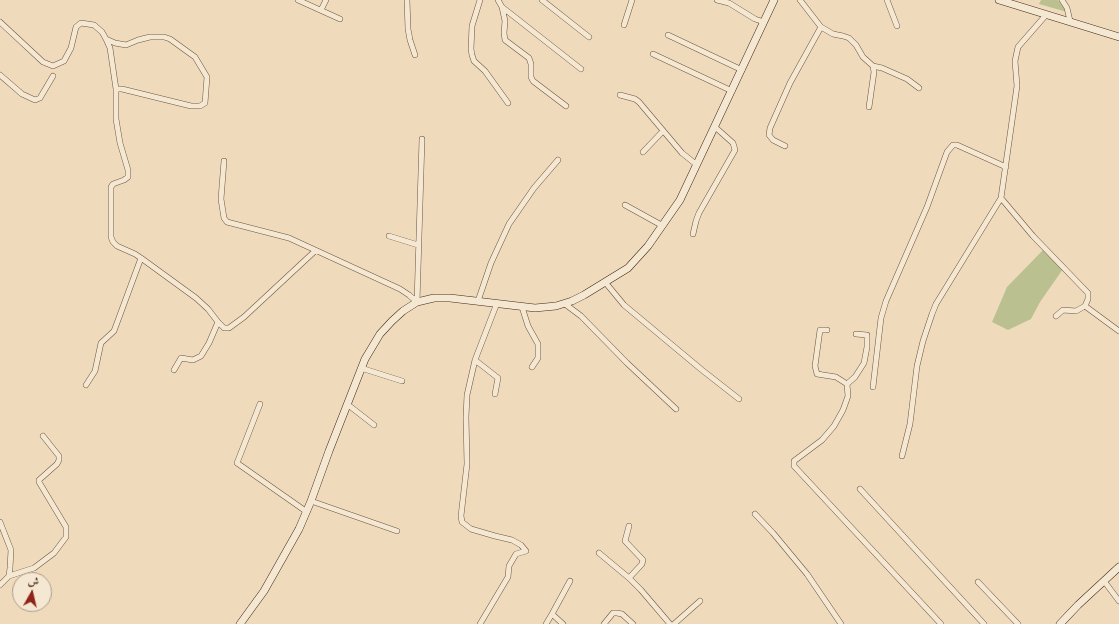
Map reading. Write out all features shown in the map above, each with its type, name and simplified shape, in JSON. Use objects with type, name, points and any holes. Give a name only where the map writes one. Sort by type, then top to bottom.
[{"type":"street","points":[[298,0],[340,19]]},
{"type":"street","points":[[321,10],[326,0]]},
{"type":"street","points":[[407,0],[408,29],[410,40],[416,55]]},
{"type":"street","points":[[408,7],[412,0]]},
{"type":"street","points":[[480,0],[472,26],[472,55],[474,61],[485,71],[508,103]]},
{"type":"street","points":[[498,0],[502,7],[505,21],[505,40],[530,58],[531,77],[533,81],[566,106]]},
{"type":"street","points":[[542,0],[589,38]]},
{"type":"street","points":[[624,25],[632,0]]},
{"type":"street","points":[[717,0],[728,3],[764,22]]},
{"type":"street","points":[[240,624],[264,591],[299,529],[311,502],[361,368],[380,334],[403,311],[417,302],[441,298],[462,298],[522,307],[548,308],[565,304],[584,295],[628,268],[648,246],[680,200],[774,0]]},
{"type":"street","points":[[800,0],[821,27],[833,34],[849,38],[856,45],[863,57],[873,66],[882,68],[907,79],[919,88]]},
{"type":"street","points":[[887,0],[897,26]]},
{"type":"street","points":[[999,0],[1119,37]]},
{"type":"street","points":[[1062,0],[1067,8],[1070,21]]},
{"type":"street","points":[[502,7],[581,69]]},
{"type":"street","points":[[902,456],[912,418],[917,366],[932,314],[936,304],[1001,198],[1017,86],[1016,54],[1021,42],[1046,15]]},
{"type":"street","points":[[0,22],[42,62],[53,66],[64,61],[71,48],[76,27],[81,23],[94,25],[102,32],[110,48],[116,89],[116,118],[120,144],[128,170],[128,177],[113,184],[111,187],[111,237],[113,242],[117,246],[141,258],[196,298],[208,309],[224,328],[229,328],[234,325],[315,251]]},
{"type":"street","points":[[785,146],[773,140],[769,135],[770,128],[790,83],[821,27]]},
{"type":"street","points":[[668,35],[742,70]]},
{"type":"street","points":[[106,39],[115,43],[126,45],[150,37],[164,37],[191,53],[198,61],[206,77],[205,103],[200,106],[191,106],[122,89],[116,89]]},
{"type":"street","points":[[653,54],[732,91]]},
{"type":"street","points":[[869,107],[874,72],[873,66]]},
{"type":"street","points":[[0,75],[22,94],[35,100],[40,98],[53,76]]},
{"type":"street","points":[[620,95],[635,99],[639,102],[682,153],[697,165]]},
{"type":"street","points":[[693,234],[699,213],[735,150],[733,143],[715,127]]},
{"type":"street","points":[[644,152],[663,131]]},
{"type":"street","points":[[417,302],[422,139]]},
{"type":"street","points":[[873,387],[881,318],[886,301],[927,207],[947,152],[953,146],[957,146],[1006,167]]},
{"type":"street","points":[[478,301],[490,263],[509,224],[534,188],[558,160]]},
{"type":"street","points":[[224,161],[221,199],[224,218],[228,222],[289,238],[400,289],[417,302]]},
{"type":"street","points":[[1001,198],[1033,236],[1088,293],[1088,299],[1085,306],[1076,311],[1063,310],[1056,316]]},
{"type":"street","points":[[625,205],[663,226]]},
{"type":"street","points":[[389,236],[418,244]]},
{"type":"street","points":[[86,385],[94,371],[101,343],[114,331],[141,258]]},
{"type":"street","points":[[605,282],[624,305],[739,399]]},
{"type":"street","points":[[480,624],[508,577],[509,566],[516,554],[526,551],[521,545],[512,540],[471,529],[462,522],[462,505],[467,464],[467,402],[475,360],[497,303]]},
{"type":"street","points":[[565,304],[581,316],[626,363],[676,409]]},
{"type":"street","points":[[1085,306],[1119,331]]},
{"type":"street","points":[[522,307],[528,326],[538,344],[538,358],[532,366]]},
{"type":"street","points":[[174,370],[181,358],[192,360],[201,356],[209,343],[218,322]]},
{"type":"street","points":[[827,330],[820,330],[815,366],[817,374],[836,377],[847,384]]},
{"type":"street","points":[[847,384],[855,378],[864,363],[867,335],[856,334]]},
{"type":"street","points":[[475,360],[498,378],[495,394]]},
{"type":"street","points":[[361,368],[402,381]]},
{"type":"street","points":[[847,384],[848,396],[844,410],[834,426],[822,440],[794,461],[794,466],[941,624]]},
{"type":"street","points":[[260,404],[237,463],[307,512]]},
{"type":"street","points":[[347,404],[374,425]]},
{"type":"street","points":[[8,576],[34,568],[54,553],[66,537],[66,527],[38,482],[38,480],[58,464],[59,460],[59,456],[43,436]]},
{"type":"street","points":[[860,490],[984,624]]},
{"type":"street","points":[[311,502],[397,531]]},
{"type":"street","points":[[755,514],[807,574],[841,624]]},
{"type":"street","points":[[0,522],[11,550],[8,576],[0,585]]},
{"type":"street","points":[[629,526],[625,541],[642,558],[643,562],[629,578]]},
{"type":"street","points":[[599,553],[629,578],[670,624]]},
{"type":"street","points":[[1060,624],[1119,567]]},
{"type":"street","points":[[546,624],[570,581]]},
{"type":"street","points":[[1104,581],[1119,601]]},
{"type":"street","points":[[978,582],[1018,624]]},
{"type":"street","points":[[674,624],[700,601]]},
{"type":"street","points":[[604,624],[613,613],[617,612],[622,614],[633,624]]},
{"type":"street","points":[[552,614],[564,624]]},
{"type":"green space","points":[[1041,0],[1058,0],[1067,12],[1039,4]]},
{"type":"green space","points":[[1043,250],[1063,269],[1040,302],[1031,319],[1008,330],[992,322],[1007,287]]}]
